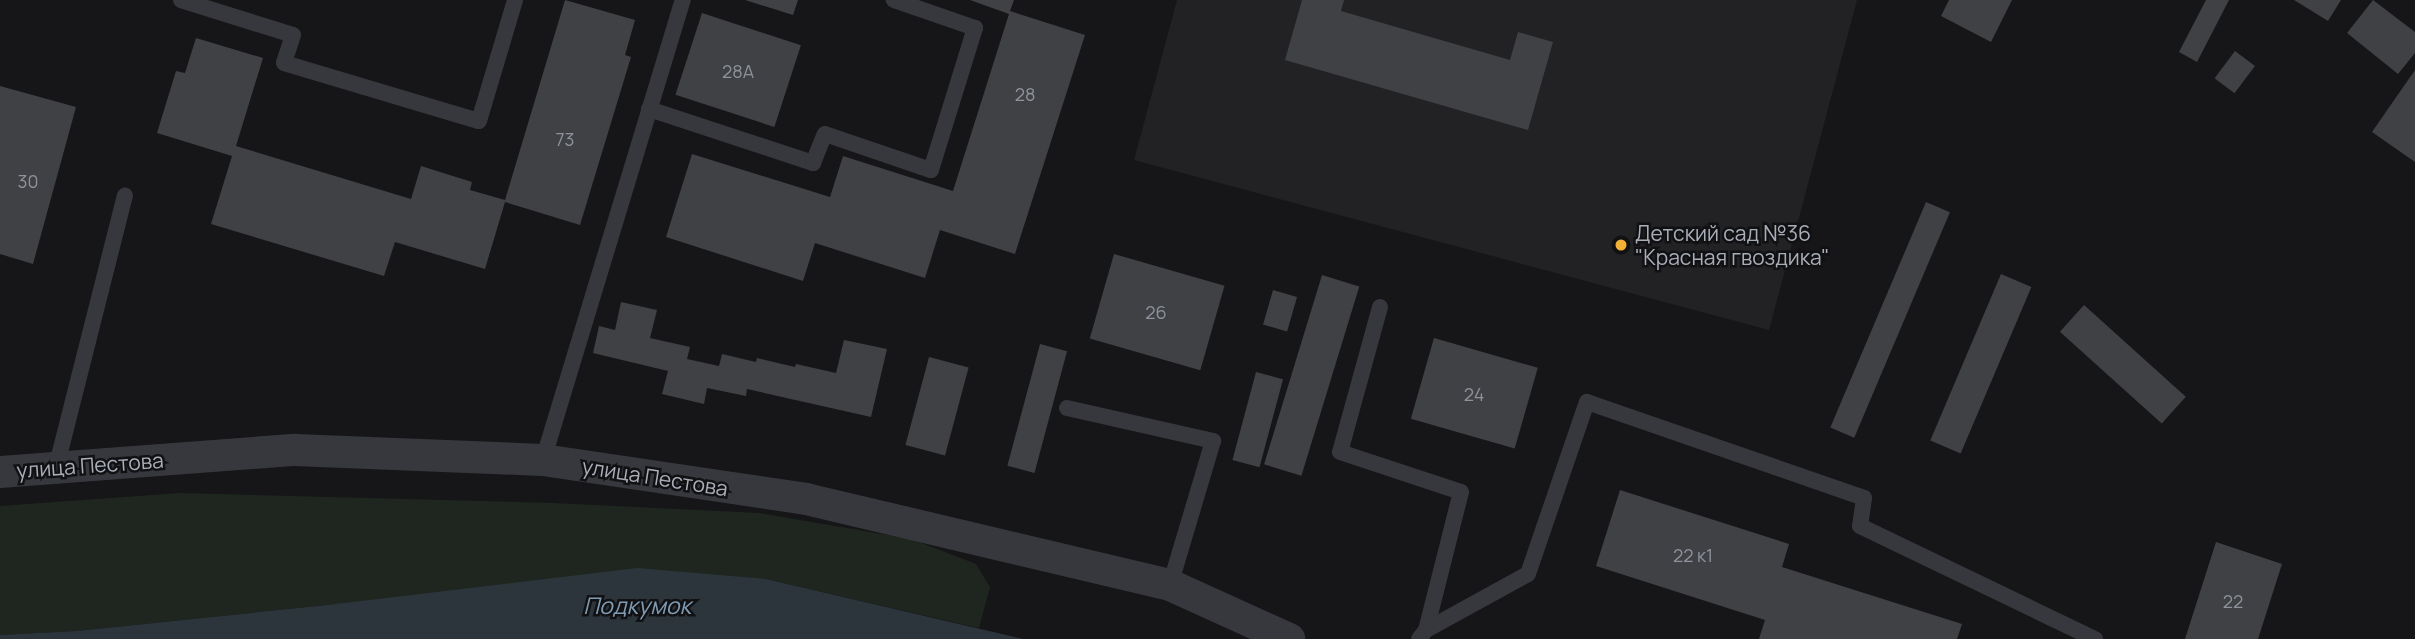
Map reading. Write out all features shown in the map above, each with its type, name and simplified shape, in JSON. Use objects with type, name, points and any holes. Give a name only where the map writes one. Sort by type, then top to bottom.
[{"type":"street","name":"улица Пестова","points":[[0,472],[295,450],[542,460],[806,499],[1170,585],[1289,639]]},
{"type":"lane","points":[[181,0],[293,35],[284,63],[479,121],[515,0]]},
{"type":"lane","points":[[542,460],[683,0]]},
{"type":"lane","points":[[649,109],[813,163],[825,134],[930,170],[975,28],[894,0]]},
{"type":"lane","points":[[56,468],[125,196]]},
{"type":"lane","points":[[1380,307],[1340,452],[1461,492],[1423,635]]},
{"type":"lane","points":[[1423,635],[1528,574],[1587,402],[1864,498],[1860,526],[2095,639]]},
{"type":"lane","points":[[1067,408],[1213,441],[1170,585]]},
{"type":"shaded area","name":"Детский сад №36 \"Красная гвоздика\"","points":[[1177,0],[1857,0],[1769,330],[1134,160]]},
{"type":"shaded area","points":[[180,493],[554,503],[759,513],[911,539],[976,564],[990,587],[979,628],[766,579],[327,605],[77,631],[0,635],[0,506]]},
{"type":"water","name":"Подкумок","points":[[637,568],[766,579],[1023,639],[0,639],[0,635],[77,631],[327,605]]},
{"type":"building","points":[[565,0],[635,20],[625,55],[631,57],[580,225],[505,202],[485,269],[395,242],[384,276],[211,224],[232,156],[157,133],[176,71],[185,73],[196,38],[263,58],[236,146],[411,199],[421,166],[472,182],[470,190],[505,200]]},
{"type":"building","points":[[745,0],[798,0],[793,15]]},
{"type":"building","points":[[970,0],[1014,0],[1010,11],[1085,35],[1015,254],[940,230],[925,278],[815,243],[803,281],[666,237],[692,154],[830,197],[843,156],[953,191],[1009,14]]},
{"type":"building","points":[[1302,0],[1344,0],[1341,11],[1510,60],[1518,32],[1553,42],[1528,130],[1285,60]]},
{"type":"building","points":[[1949,0],[2012,0],[1991,42],[1941,16]]},
{"type":"building","points":[[2206,0],[2229,0],[2197,62],[2179,52]]},
{"type":"building","points":[[2294,0],[2341,0],[2328,21]]},
{"type":"building","points":[[2373,0],[2415,32],[2415,53],[2398,74],[2347,33]]},
{"type":"building","points":[[702,13],[801,45],[774,127],[675,95]]},
{"type":"building","points":[[2235,51],[2255,66],[2235,93],[2215,78]]},
{"type":"building","points":[[2415,70],[2415,162],[2372,132]]},
{"type":"building","points":[[0,86],[76,107],[33,264],[0,254]]},
{"type":"building","points":[[1926,202],[1950,212],[1854,438],[1830,428]]},
{"type":"building","points":[[1114,254],[1225,286],[1200,370],[1090,339]]},
{"type":"building","points":[[2001,274],[2031,287],[1961,454],[1930,441]]},
{"type":"building","points":[[1322,275],[1359,286],[1301,476],[1264,464]]},
{"type":"building","points":[[1273,290],[1297,297],[1287,331],[1263,325]]},
{"type":"building","points":[[621,302],[657,310],[650,338],[690,347],[687,359],[719,366],[722,354],[756,362],[757,358],[795,367],[796,364],[836,373],[844,340],[887,349],[871,417],[747,389],[746,396],[707,388],[704,404],[662,394],[668,371],[593,353],[599,326],[615,330]]},
{"type":"building","points":[[2084,305],[2186,397],[2162,423],[2060,332]]},
{"type":"building","points":[[1434,338],[1538,368],[1515,449],[1411,419]]},
{"type":"building","points":[[1040,344],[1067,351],[1034,473],[1007,466]]},
{"type":"building","points":[[929,357],[969,368],[945,456],[905,445]]},
{"type":"building","points":[[1256,372],[1283,379],[1259,467],[1232,460]]},
{"type":"building","points":[[1620,490],[1789,544],[1782,567],[1962,624],[1957,639],[1759,639],[1765,620],[1596,566]]},
{"type":"building","points":[[2216,542],[2282,564],[2258,639],[2185,639]]},
{"type":"place","name":"Детский сад №36 \"Красная гвоздика\"","points":[[1621,245]]}]
